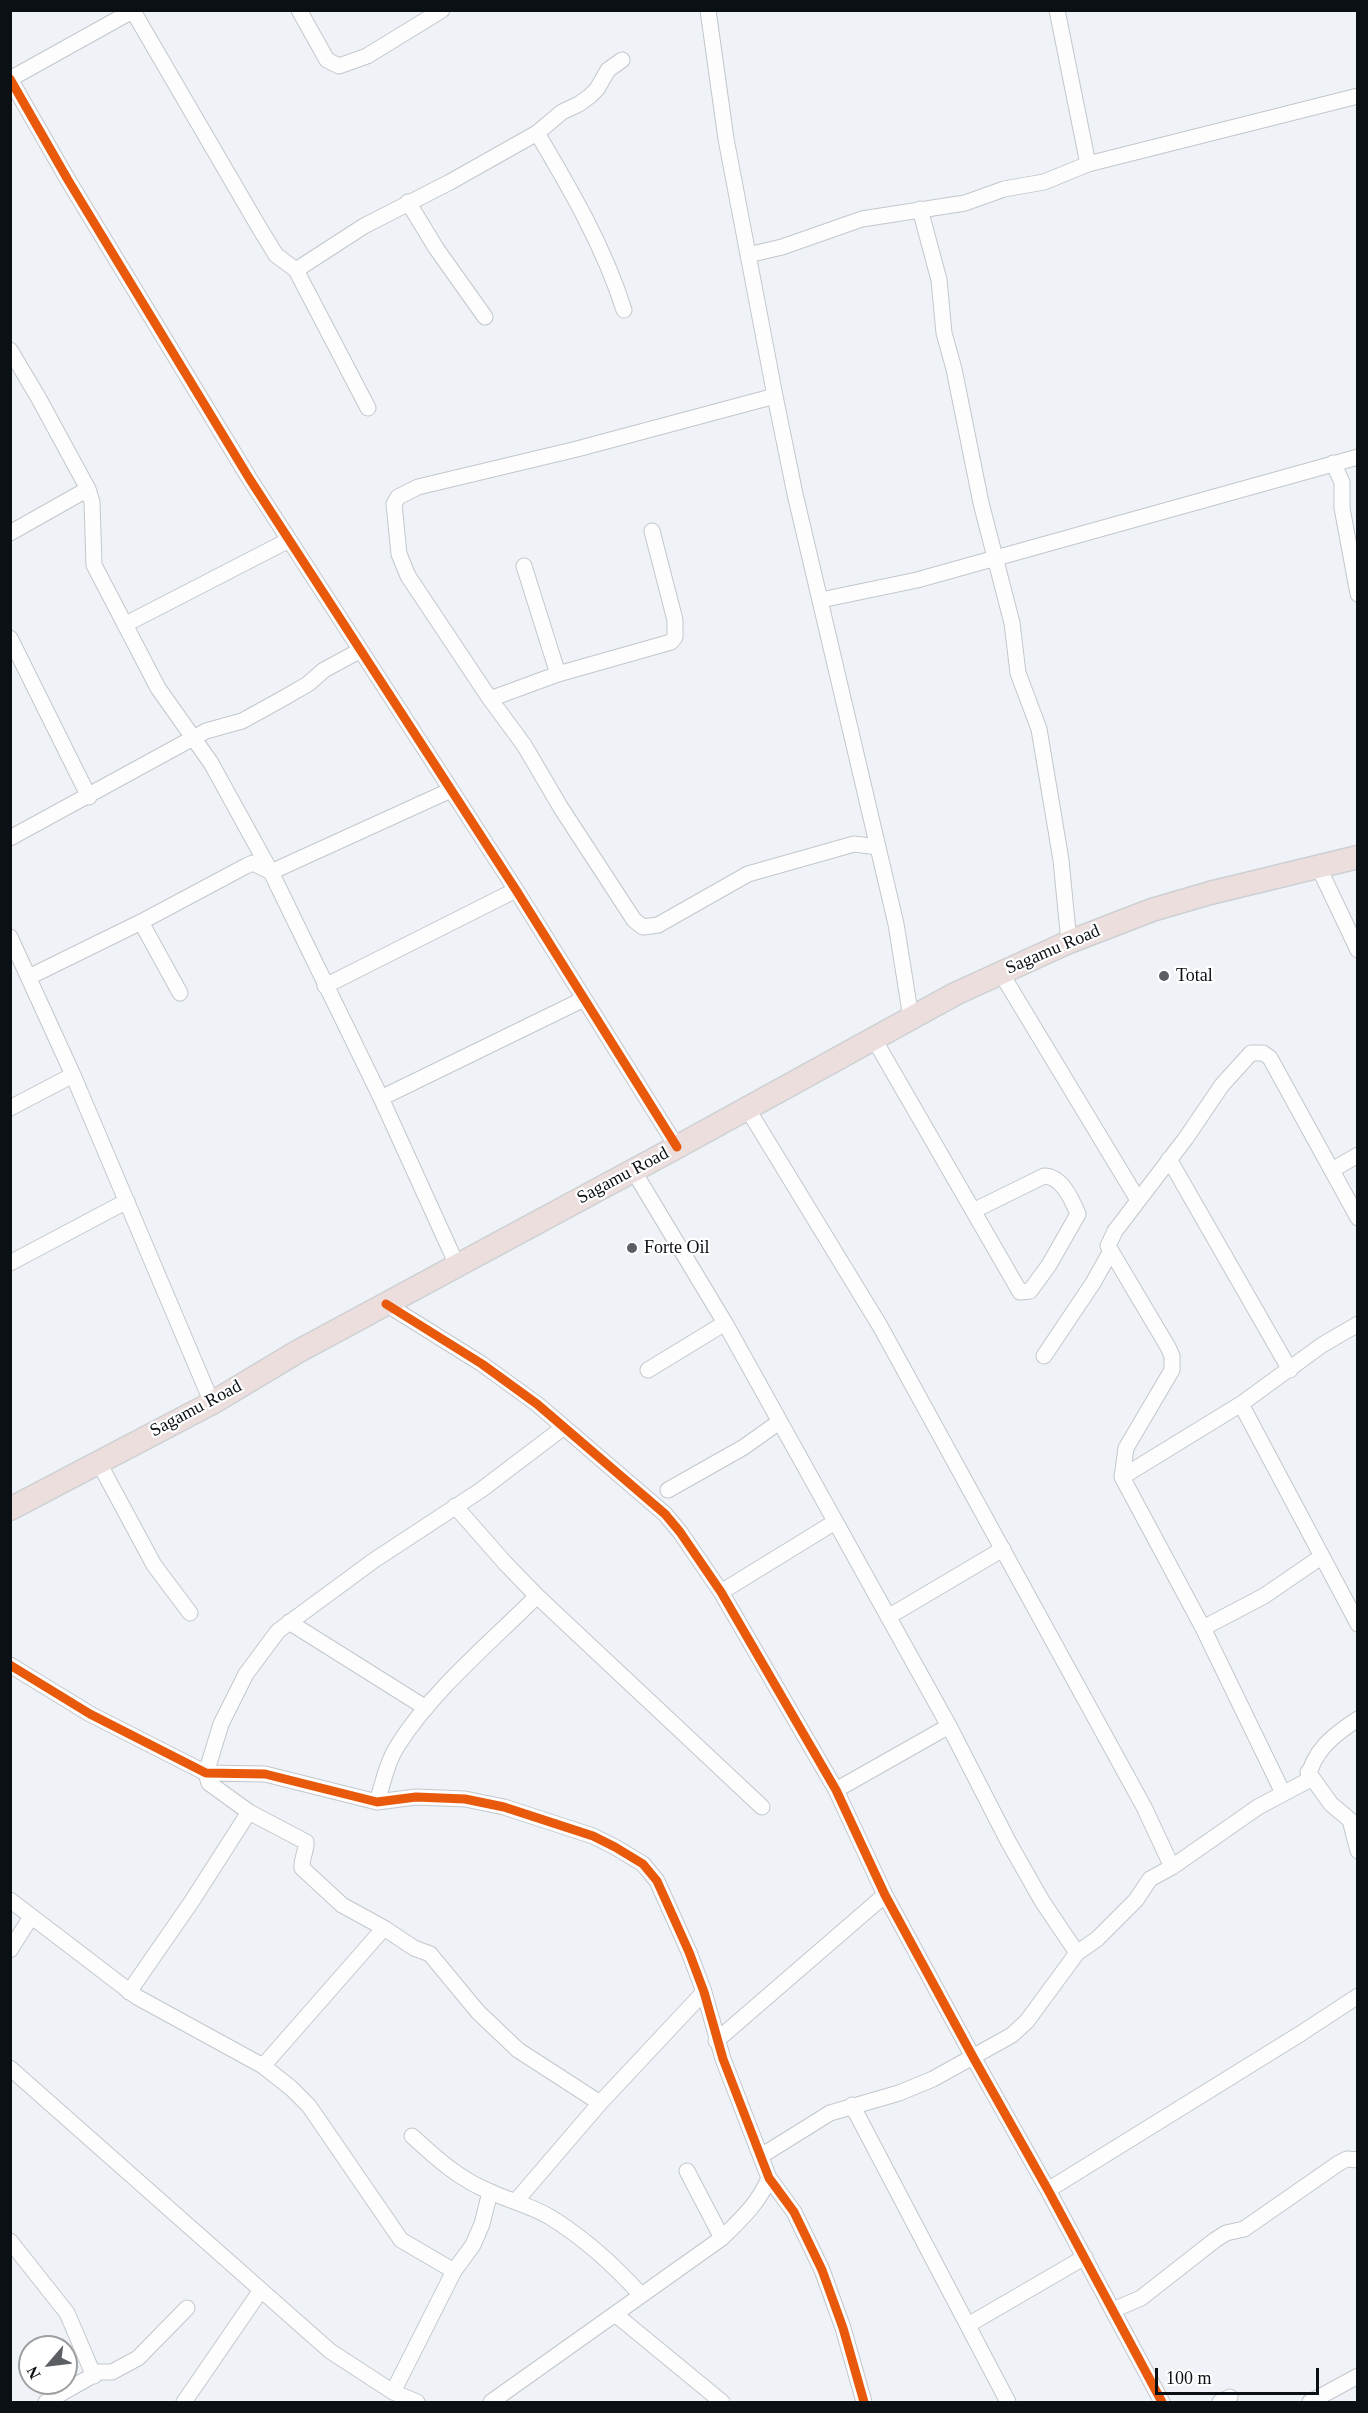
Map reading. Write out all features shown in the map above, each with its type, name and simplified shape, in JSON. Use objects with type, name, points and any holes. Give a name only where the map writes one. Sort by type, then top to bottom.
[{"type":"highway","name":"Sagamu Road","points":[[10,1509],[212,1402],[457,1265],[955,994],[1069,942],[1152,910],[1358,857]]},
{"type":"street","points":[[299,10],[327,60],[339,66],[367,56],[442,10]]},
{"type":"street","points":[[708,10],[726,139],[775,396],[795,494],[822,600],[896,924],[911,1018]]},
{"type":"street","points":[[1057,10],[1088,164]]},
{"type":"street","points":[[368,408],[296,270],[276,255],[133,11],[11,83],[249,478],[516,890],[677,1147]]},
{"type":"street","points":[[296,270],[364,226],[450,182],[537,133],[561,112],[590,96],[608,70],[622,60]]},
{"type":"street","points":[[748,255],[782,247],[862,219],[965,203],[1004,189],[1044,182],[1088,164],[1358,96]]},
{"type":"street","points":[[537,133],[579,204],[624,310]]},
{"type":"street","points":[[408,202],[436,248],[485,317]]},
{"type":"street","points":[[920,209],[939,280],[944,333],[954,369],[981,503],[1012,623],[1018,673],[1039,729],[1061,860],[1069,942]]},
{"type":"street","points":[[10,350],[88,489],[92,502],[94,564],[158,688],[211,762],[271,872],[381,1098],[457,1265]]},
{"type":"street","points":[[775,396],[577,449],[418,488],[398,497],[394,504],[400,559],[433,615],[524,745],[561,808],[634,920],[644,927],[658,925],[678,916],[748,874],[854,843],[873,826]]},
{"type":"street","points":[[822,600],[916,580],[1358,456]]},
{"type":"street","points":[[1333,463],[1342,482],[1342,508],[1358,594]]},
{"type":"street","points":[[10,533],[88,489]]},
{"type":"street","points":[[490,699],[558,674],[663,645],[675,637],[675,620],[651,531]]},
{"type":"street","points":[[126,624],[289,540]]},
{"type":"street","points":[[524,566],[558,674]]},
{"type":"street","points":[[10,638],[89,797]]},
{"type":"street","points":[[10,838],[89,797],[206,731],[242,721],[308,684],[324,670],[359,651]]},
{"type":"street","points":[[271,872],[451,790]]},
{"type":"street","points":[[854,843],[878,847]]},
{"type":"street","points":[[29,977],[253,863],[271,872]]},
{"type":"street","points":[[1318,866],[1358,950]]},
{"type":"street","points":[[325,986],[516,890]]},
{"type":"street","points":[[141,922],[180,993]]},
{"type":"street","points":[[10,938],[14,957],[29,977],[73,1075],[212,1402]]},
{"type":"street","points":[[1001,973],[1138,1200]]},
{"type":"street","points":[[381,1098],[584,999]]},
{"type":"street","points":[[874,1039],[975,1210],[1020,1292],[1030,1292],[1049,1265],[1078,1214],[1059,1181],[1052,1176],[1044,1176],[975,1210]]},
{"type":"street","points":[[1283,1793],[1203,1628],[1122,1477],[1126,1448],[1172,1370],[1173,1362],[1168,1347],[1108,1246],[1110,1239],[1222,1085],[1242,1061],[1251,1053],[1257,1052],[1270,1058],[1358,1218]]},
{"type":"street","points":[[10,1108],[73,1075]]},
{"type":"street","points":[[747,1108],[880,1326],[1144,1807],[1172,1867]]},
{"type":"street","points":[[1332,1170],[1358,1155]]},
{"type":"street","points":[[1169,1159],[1290,1370]]},
{"type":"street","points":[[633,1170],[724,1323],[949,1726],[1008,1841],[1042,1901],[1077,1953]]},
{"type":"street","points":[[10,1263],[127,1201]]},
{"type":"street","points":[[1044,1356],[1093,1283],[1111,1251]]},
{"type":"street","points":[[386,1304],[482,1364],[537,1404],[665,1514],[680,1532],[721,1592],[836,1790],[885,1894],[1162,2403]]},
{"type":"street","points":[[648,1370],[724,1323]]},
{"type":"street","points":[[1122,1477],[1241,1404],[1322,1345],[1358,1324]]},
{"type":"street","points":[[1241,1404],[1358,1624]]},
{"type":"street","points":[[668,1491],[744,1447],[779,1422]]},
{"type":"street","points":[[564,1427],[481,1490],[373,1561],[278,1631],[246,1674],[221,1724],[206,1773],[208,1783],[216,1790],[249,1812],[306,1842],[307,1847],[301,1861],[302,1868],[342,1905],[414,1948],[430,1954],[478,2012],[518,2050],[600,2103]]},
{"type":"street","points":[[99,1463],[154,1565],[190,1613]]},
{"type":"street","points":[[455,1506],[537,1596],[762,1807]]},
{"type":"street","points":[[721,1592],[835,1522]]},
{"type":"street","points":[[888,1617],[1003,1550]]},
{"type":"street","points":[[1203,1628],[1264,1596],[1321,1557]]},
{"type":"street","points":[[377,1802],[387,1766],[397,1746],[426,1708],[537,1596]]},
{"type":"street","points":[[289,1622],[426,1708]]},
{"type":"street","points":[[10,1665],[90,1714],[206,1773],[266,1774],[377,1802],[416,1797],[465,1799],[504,1807],[593,1836],[615,1846],[643,1864],[657,1881],[689,1952],[704,1992],[716,2041],[769,2178],[794,2212],[822,2270],[843,2328],[864,2403]]},
{"type":"street","points":[[761,2156],[830,2113],[914,2087],[942,2075],[1012,2035],[1027,2020],[1077,1953],[1097,1939],[1136,1900],[1150,1880],[1258,1807],[1307,1780],[1308,1772],[1317,1754],[1358,1719]]},
{"type":"street","points":[[836,1790],[949,1726]]},
{"type":"street","points":[[1308,1772],[1331,1804],[1350,1820],[1358,1851]]},
{"type":"street","points":[[129,1992],[192,1901],[249,1812]]},
{"type":"street","points":[[716,2041],[885,1894]]},
{"type":"street","points":[[10,1900],[129,1992],[263,2066],[291,2088],[309,2106],[401,2240],[454,2271]]},
{"type":"street","points":[[10,1950],[31,1917]]},
{"type":"street","points":[[263,2066],[384,1928]]},
{"type":"street","points":[[516,2201],[600,2103],[704,1992]]},
{"type":"street","points":[[1048,2190],[1358,1996]]},
{"type":"street","points":[[10,2068],[330,2351],[393,2392],[417,2403]]},
{"type":"street","points":[[852,2105],[1008,2403]]},
{"type":"street","points":[[412,2136],[442,2163],[490,2192],[548,2216],[579,2236],[640,2295]]},
{"type":"street","points":[[1113,2310],[1141,2298],[1215,2240],[1226,2233],[1244,2229],[1314,2179],[1347,2159],[1358,2160]]},
{"type":"street","points":[[687,2170],[722,2238]]},
{"type":"street","points":[[491,2403],[722,2238],[762,2194],[769,2178]]},
{"type":"street","points":[[393,2392],[454,2271],[473,2246],[482,2224],[490,2192]]},
{"type":"street","points":[[10,2241],[67,2313],[94,2376]]},
{"type":"street","points":[[968,2325],[1085,2258]]},
{"type":"street","points":[[186,2402],[261,2290]]},
{"type":"street","points":[[46,2403],[99,2372],[112,2372],[138,2358],[187,2308]]},
{"type":"street","points":[[615,2314],[722,2403]]},
{"type":"street","points":[[1310,2403],[1358,2376]]},
{"type":"cycle path","points":[[10,79],[68,180],[249,478],[516,890],[677,1147]]},
{"type":"cycle path","points":[[386,1304],[482,1364],[537,1404],[665,1514],[680,1532],[721,1592],[836,1790],[885,1895],[1162,2402]]},
{"type":"cycle path","points":[[10,1665],[90,1714],[206,1773],[265,1774],[377,1802],[416,1797],[465,1799],[504,1807],[593,1836],[643,1864],[657,1881],[689,1952],[704,1992],[723,2059],[769,2178],[794,2212],[822,2270],[843,2328],[864,2402]]},
{"type":"place","name":"Total","points":[[1164,976]]},
{"type":"place","name":"Forte Oil","points":[[632,1248]]}]
